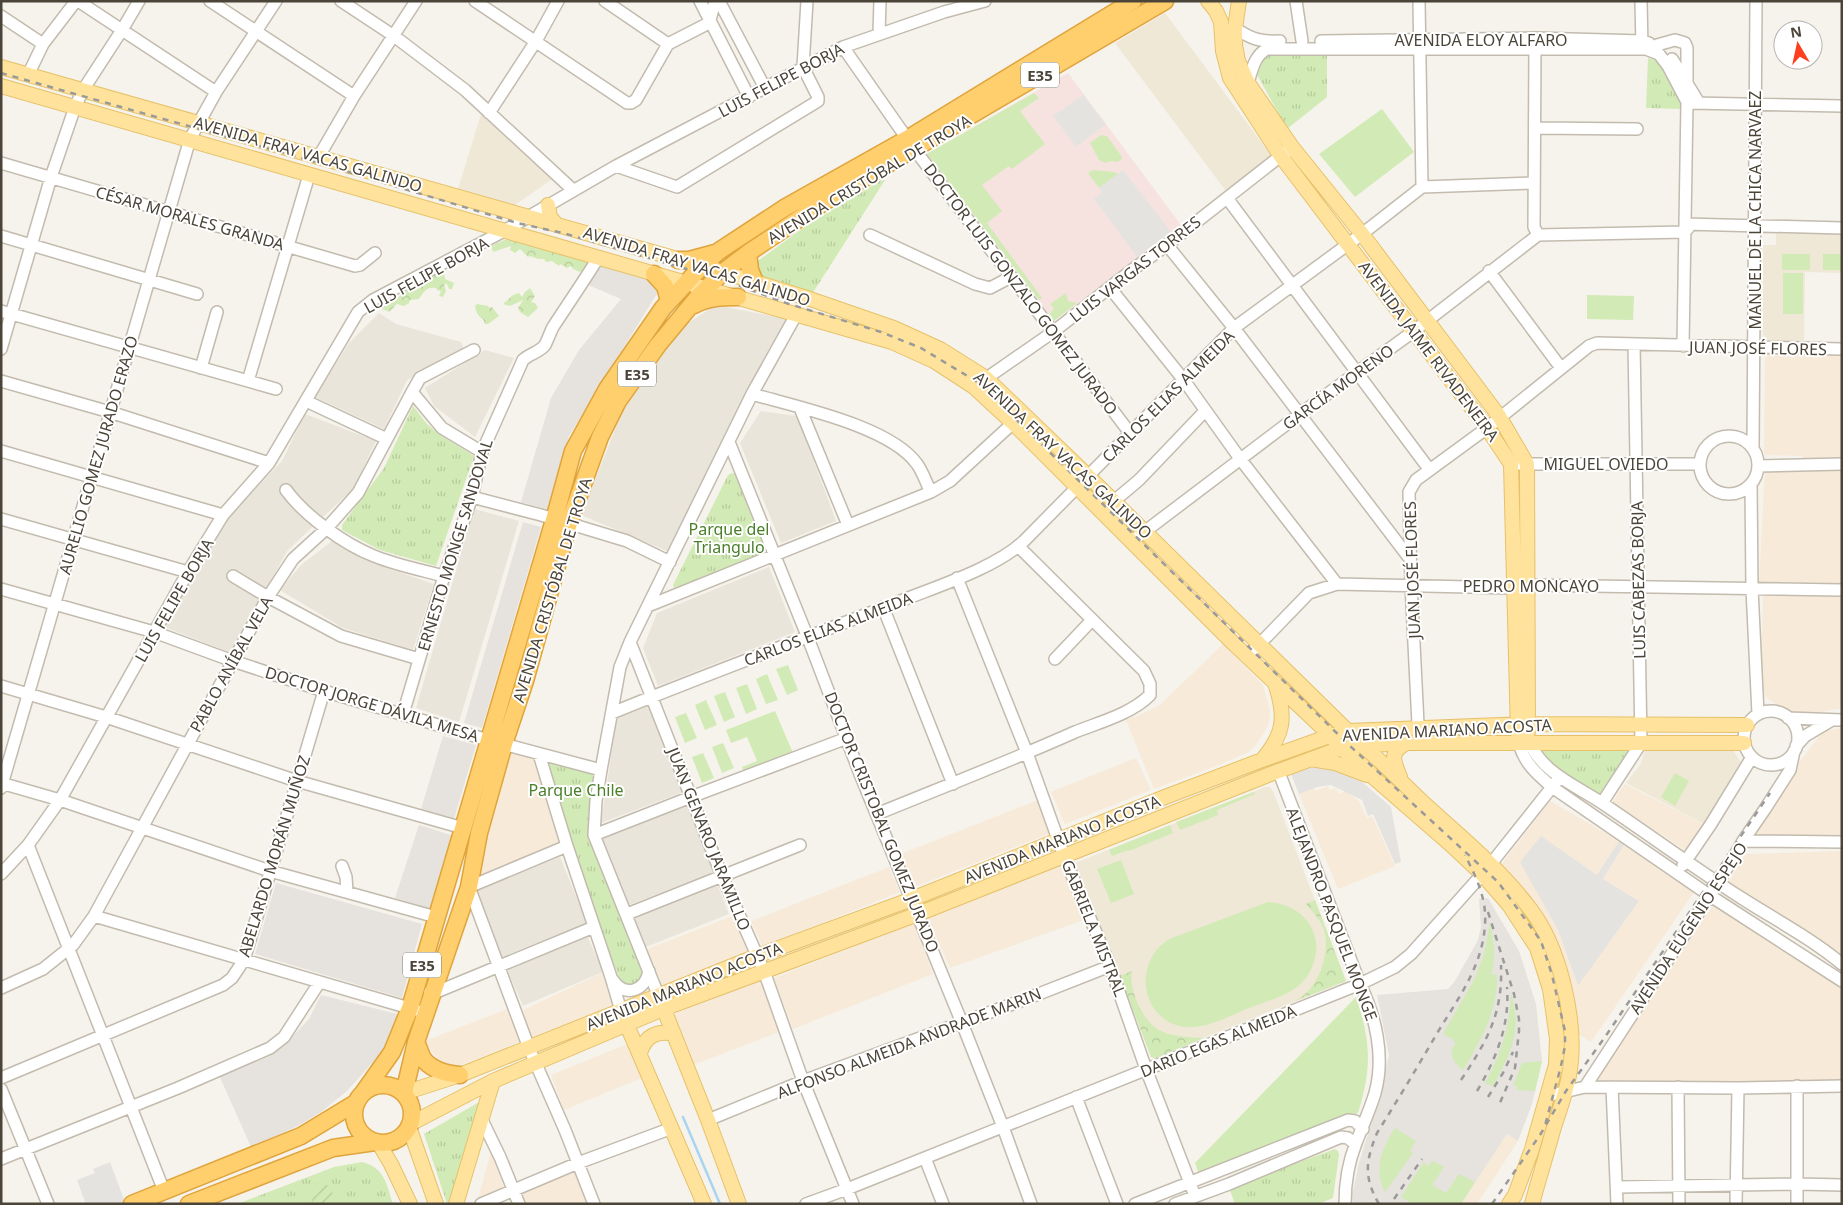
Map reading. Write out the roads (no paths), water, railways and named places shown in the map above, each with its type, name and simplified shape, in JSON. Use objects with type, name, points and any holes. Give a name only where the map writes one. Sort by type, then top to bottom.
[{"type":"highway","name":"AVENIDA CRISTÓBAL DE TROYA","points":[[360,1097],[392,1052],[410,1008],[488,740],[562,521],[618,401],[658,345],[722,272],[911,144],[1133,1]]},
{"type":"highway","name":"AVENIDA CRISTÓBAL DE TROYA","points":[[404,1093],[416,1042],[469,887],[480,833],[504,744],[528,672],[562,521],[572,451],[607,389],[669,301],[719,251],[786,207],[911,144],[1165,1]]},
{"type":"highway","points":[[678,260],[689,260],[719,251]]},
{"type":"highway","points":[[748,253],[750,270],[755,282]]},
{"type":"highway","points":[[654,274],[665,286],[669,301]]},
{"type":"highway","points":[[690,307],[704,300],[738,296]]},
{"type":"highway","points":[[416,1042],[424,1061],[437,1070],[460,1075]]},
{"type":"highway","name":"E35","points":[[132,1204],[301,1136],[377,1086],[393,1087],[404,1093],[411,1109],[409,1125]]},
{"type":"highway","points":[[360,1097],[354,1118],[357,1126],[368,1138],[377,1142]]},
{"type":"highway","points":[[189,1204],[333,1148],[396,1140],[405,1132],[409,1125]]},
{"type":"main road","name":"AVENIDA JAIME RIVADENEIRA","points":[[1208,1],[1216,11],[1221,22],[1223,52],[1230,78],[1280,155],[1487,428],[1511,464],[1513,588],[1524,743]]},
{"type":"main road","name":"AVENIDA JAIME RIVADENEIRA","points":[[1239,1],[1235,28],[1235,45],[1238,61],[1248,83],[1292,146],[1362,234],[1499,416],[1527,464],[1528,586],[1522,725]]},
{"type":"main road","name":"AVENIDA FRAY VACAS GALINDO","points":[[1,67],[556,224],[810,299],[894,328],[940,349],[986,378],[1363,746],[1379,759],[1486,869],[1537,948],[1550,989],[1557,1039],[1556,1064],[1548,1096]]},
{"type":"main road","name":"AVENIDA FRAY VACAS GALINDO","points":[[1,86],[654,274],[738,296],[796,315],[892,342],[934,362],[974,387],[1013,423],[1276,685],[1342,748],[1367,769],[1373,777],[1450,844],[1486,869],[1506,878],[1532,911],[1547,938],[1558,968],[1571,1022],[1571,1062],[1566,1091]]},
{"type":"main road","points":[[548,205],[550,218],[556,224]]},
{"type":"main road","points":[[1262,760],[1272,748],[1282,723],[1283,707],[1276,685]]},
{"type":"main road","name":"AVENIDA MARIANO ACOSTA","points":[[409,1125],[494,1081],[627,1024],[661,1003],[758,956],[912,899],[1262,760],[1331,736],[1348,731],[1522,725],[1747,725]]},
{"type":"main road","name":"AVENIDA MARIANO ACOSTA","points":[[404,1093],[460,1075],[621,1011],[661,1003],[764,971],[918,914],[1278,770],[1342,748],[1413,744],[1744,743]]},
{"type":"main road","points":[[1404,785],[1394,762],[1395,753],[1400,747],[1413,744]]},
{"type":"main road","points":[[1310,759],[1335,762],[1373,777]]},
{"type":"main road","points":[[661,1003],[708,1120],[738,1204]]},
{"type":"main road","points":[[621,1011],[704,1204]]},
{"type":"main road","points":[[640,1053],[642,1044],[648,1037],[656,1033],[674,1034]]},
{"type":"main road","points":[[456,1204],[494,1081]]},
{"type":"main road","points":[[1531,1204],[1566,1091]]},
{"type":"main road","points":[[1512,1200],[1548,1096]]},
{"type":"main road","points":[[409,1125],[436,1204]]},
{"type":"main road","points":[[377,1142],[391,1164],[410,1204]]},
{"type":"street","points":[[28,75],[43,44],[77,1],[216,92]]},
{"type":"street","points":[[1,349],[6,313],[31,245],[75,107],[83,90],[139,1]]},
{"type":"street","points":[[210,1],[354,96]]},
{"type":"street","name":"AURELIO GOMEZ JURADO ERAZO","points":[[2,785],[190,139],[216,92],[276,1]]},
{"type":"street","points":[[342,1],[394,36],[464,90],[573,190]]},
{"type":"street","points":[[318,158],[354,96],[416,1]]},
{"type":"street","points":[[475,1],[627,103],[636,100],[668,44],[705,25],[710,20],[715,1]]},
{"type":"street","points":[[489,112],[536,41],[558,1]]},
{"type":"street","points":[[605,1],[668,44]]},
{"type":"street","points":[[700,1],[749,97]]},
{"type":"street","points":[[719,1],[765,88]]},
{"type":"street","points":[[616,166],[674,186],[681,185],[818,101],[818,97],[803,67],[806,1]]},
{"type":"street","points":[[879,33],[880,1]]},
{"type":"street","name":"LUIS FELIPE BORJA","points":[[1,874],[28,845],[60,800],[188,572],[223,516],[269,463],[358,312],[373,300],[504,231],[616,166],[843,47],[944,7],[985,1]]},
{"type":"street","points":[[1296,1],[1302,41]]},
{"type":"street","points":[[1419,1],[1422,187],[1534,182]]},
{"type":"street","points":[[1642,1],[1642,45]]},
{"type":"street","name":"MANUEL DE LA CHICA NARVAEZ","points":[[1753,448],[1756,1]]},
{"type":"street","points":[[1,16],[43,44]]},
{"type":"street","name":"AVENIDA ELOY ALFARO","points":[[1235,28],[1248,38],[1266,42],[1419,44]]},
{"type":"street","points":[[1657,45],[1675,40],[1685,43],[1687,48],[1687,82],[1693,103],[1683,346]]},
{"type":"street","points":[[1535,43],[1534,227],[1538,235],[1687,226],[1755,225],[1842,228]]},
{"type":"street","name":"AVENIDA ELOY ALFARO","points":[[1248,83],[1255,61],[1261,52],[1267,49],[1419,44],[1657,45]]},
{"type":"street","name":"AVENIDA ELOY ALFARO","points":[[1642,45],[1646,49],[1658,54],[1693,103]]},
{"type":"street","points":[[1657,45],[1665,50],[1687,82]]},
{"type":"street","name":"DOCTOR LUIS GONZALO GOMEZ JURADO","points":[[843,47],[911,144],[1130,433]]},
{"type":"street","points":[[1693,103],[1842,106]]},
{"type":"street","points":[[1535,128],[1637,129]]},
{"type":"street","name":"LUIS VARGAS TORRES","points":[[974,387],[1053,332],[1292,146]]},
{"type":"street","name":"CÉSAR MORALES GRANDA","points":[[1,163],[355,266],[360,265],[375,253]]},
{"type":"street","points":[[248,381],[309,175]]},
{"type":"street","name":"CARLOS ELIAS ALMEIDA","points":[[612,713],[808,638],[957,578],[1003,557],[1018,546],[1234,328],[1362,234],[1422,187]]},
{"type":"street","points":[[1227,198],[1429,469]]},
{"type":"street","name":"GARCÍA MORENO","points":[[1131,542],[1300,414],[1414,331],[1489,271],[1538,235]]},
{"type":"street","points":[[1,236],[197,294]]},
{"type":"street","points":[[870,236],[975,284],[990,288],[1011,277]]},
{"type":"street","points":[[1167,245],[1234,328],[1410,559]]},
{"type":"street","name":"ERNESTO MONGE SANDOVAL","points":[[403,714],[444,576],[472,497],[482,452],[523,360],[544,346],[553,328],[598,258]]},
{"type":"street","points":[[1489,271],[1561,368]]},
{"type":"street","points":[[1110,288],[1183,379],[1241,460],[1337,584]]},
{"type":"street","points":[[201,368],[217,312]]},
{"type":"street","points":[[6,313],[276,389]]},
{"type":"street","points":[[661,1003],[627,914],[594,836],[601,770],[620,666],[752,394],[796,315]]},
{"type":"street","name":"JUAN JOSÉ FLORES","points":[[1413,744],[1419,729],[1411,584],[1409,492],[1416,480],[1487,428],[1499,416],[1589,346],[1597,343],[1842,349]]},
{"type":"street","name":"LUIS CABEZAS BORJA","points":[[1634,344],[1641,742]]},
{"type":"street","name":"PABLO ANÍBAL VELA","points":[[1,988],[43,969],[73,945],[94,916],[268,597],[293,559],[326,529],[358,493],[420,378],[474,350]]},
{"type":"street","points":[[1,381],[110,412],[269,463]]},
{"type":"street","points":[[412,392],[442,428],[482,452]]},
{"type":"street","points":[[752,394],[853,424],[895,444],[917,464],[930,492]]},
{"type":"street","points":[[306,401],[387,439]]},
{"type":"street","points":[[800,408],[848,525]]},
{"type":"street","points":[[1114,501],[1139,480],[1205,411]]},
{"type":"street","points":[[648,606],[930,492],[950,482],[1013,423]]},
{"type":"street","points":[[1752,484],[1738,493],[1722,494],[1715,491],[1704,480],[1700,464],[1705,449],[1710,443],[1725,436],[1741,438],[1753,448],[1757,457],[1758,466],[1752,484],[1752,588],[1758,714]]},
{"type":"street","name":"DOCTOR CRISTOBAL GOMEZ JURADO","points":[[728,442],[962,1023],[1031,1204]]},
{"type":"street","points":[[1,450],[223,516]]},
{"type":"street","name":"MIGUEL OVIEDO","points":[[1511,464],[1700,464]]},
{"type":"street","points":[[1758,466],[1842,464]]},
{"type":"street","points":[[286,490],[292,498],[326,529],[374,556],[444,576]]},
{"type":"street","points":[[472,497],[627,541],[670,562]]},
{"type":"street","points":[[1,519],[188,572]]},
{"type":"street","points":[[877,814],[1027,754],[1142,703],[1150,695],[1150,684],[1144,671],[1018,546]]},
{"type":"street","points":[[233,576],[341,636],[420,659]]},
{"type":"street","name":"GABRIELA MISTRAL","points":[[957,578],[1027,754],[1058,841],[1110,966],[1146,1069],[1196,1196]]},
{"type":"street","name":"PEDRO MONCAYO","points":[[1248,656],[1309,593],[1337,584],[1411,584],[1513,588],[1528,586],[1842,590]]},
{"type":"street","name":"DOCTOR JORGE DÁVILA MESA","points":[[1,589],[154,632],[324,691],[488,740],[601,770]]},
{"type":"street","points":[[883,608],[952,784]]},
{"type":"street","points":[[1055,659],[1092,620]]},
{"type":"street","name":"JUAN GENARO JARAMILLO","points":[[630,642],[722,876],[764,971],[803,1081],[853,1204]]},
{"type":"street","points":[[1,686],[106,717],[297,781],[463,828]]},
{"type":"street","name":"ABELARDO MORÁN MUÑOZ","points":[[1,1078],[224,985],[232,978],[244,960],[324,691]]},
{"type":"street","points":[[1774,711],[1788,718],[1837,720],[1806,736],[1789,757],[1775,764],[1766,764],[1752,757],[1744,743],[1747,725],[1758,714],[1774,711]]},
{"type":"street","points":[[1788,718],[1797,731],[1795,749]]},
{"type":"street","points":[[594,836],[847,738]]},
{"type":"street","points":[[1602,803],[1641,742]]},
{"type":"street","points":[[1524,743],[1560,777],[1602,803],[1718,883],[1827,951],[1842,964]]},
{"type":"street","points":[[1524,743],[1522,754],[1531,768],[1552,787],[1710,895],[1842,981]]},
{"type":"street","name":"AVENIDA EUGENIO ESPEJO","points":[[1584,1087],[1790,770],[1795,749]]},
{"type":"street","points":[[539,754],[621,1011]]},
{"type":"street","points":[[1677,872],[1711,824],[1752,757]]},
{"type":"street","name":"ALEJANDRO PASQUEL MONGE","points":[[1278,770],[1360,984],[1368,1000],[1378,1038],[1375,1091],[1363,1129],[1355,1144],[1345,1183],[1345,1204]]},
{"type":"street","name":"DARIO EGAS ALMEIDA","points":[[806,1204],[1360,984],[1395,967],[1411,954],[1486,869],[1560,777]]},
{"type":"street","points":[[2,785],[60,800],[270,871],[436,917]]},
{"type":"street","points":[[1743,842],[1842,842]]},
{"type":"street","points":[[28,845],[164,1191]]},
{"type":"street","points":[[627,914],[800,845]]},
{"type":"street","points":[[567,846],[469,887],[529,1048],[594,1204]]},
{"type":"street","points":[[342,866],[346,877],[347,892]]},
{"type":"street","points":[[94,916],[426,1013]]},
{"type":"street","points":[[415,987],[434,993],[594,927]]},
{"type":"street","name":"ALFONSO ALMEIDA ANDRADE MARIN","points":[[708,1120],[803,1081],[1110,966]]},
{"type":"street","points":[[611,977],[616,985],[624,990],[633,990],[641,987],[647,980],[649,971]]},
{"type":"street","points":[[1,1158],[270,1048],[284,1037],[319,983]]},
{"type":"street","points":[[1796,1086],[1797,1204]]},
{"type":"street","points":[[1548,1096],[1584,1087],[1738,1088],[1842,1086]]},
{"type":"street","points":[[1612,1087],[1617,1204]]},
{"type":"street","points":[[1678,1087],[1679,1204]]},
{"type":"street","points":[[1736,1204],[1738,1088]]},
{"type":"street","points":[[1,1089],[48,1204]]},
{"type":"street","points":[[1076,1097],[1117,1204]]},
{"type":"street","points":[[482,1120],[500,1157],[519,1204]]},
{"type":"street","points":[[1135,1204],[1348,1120],[1355,1121],[1363,1129]]},
{"type":"street","points":[[481,1204],[672,1128]]},
{"type":"street","points":[[1175,1204],[1230,1184],[1341,1137],[1348,1138],[1355,1144]]},
{"type":"street","points":[[925,1158],[942,1204]]},
{"type":"street","points":[[1617,1187],[1842,1185]]},
{"type":"street","points":[[1512,1200],[1531,1204]]},
{"type":"waterway","points":[[683,1117],[720,1204]]},
{"type":"railway","points":[[1,73],[319,163],[517,223],[563,233],[718,278],[789,304],[881,332],[921,348],[979,383],[1350,746],[1498,882],[1541,941],[1552,975],[1565,1031],[1565,1046],[1561,1066],[1544,1129]]},
{"type":"railway","points":[[1492,1204],[1540,1135],[1566,1091],[1605,1037],[1770,793]]},
{"type":"railway","points":[[1379,1204],[1368,1177],[1370,1152],[1377,1133],[1468,982],[1483,939],[1485,924],[1484,906],[1477,880],[1465,855]]},
{"type":"railway","points":[[1488,912],[1514,994],[1519,1019],[1515,1068],[1499,1105]]},
{"type":"railway","points":[[1461,1080],[1486,1039],[1496,1013],[1501,982],[1501,965]]},
{"type":"railway","points":[[1477,1091],[1496,1054],[1504,1028],[1507,987]]},
{"type":"railway","points":[[1488,1097],[1513,1052]]},
{"type":"railway","points":[[1394,1199],[1422,1159]]},
{"type":"park label","name":"Parque del Triangulo","points":[[729,538]]},
{"type":"park label","name":"Parque Chile","points":[[576,790]]}]
